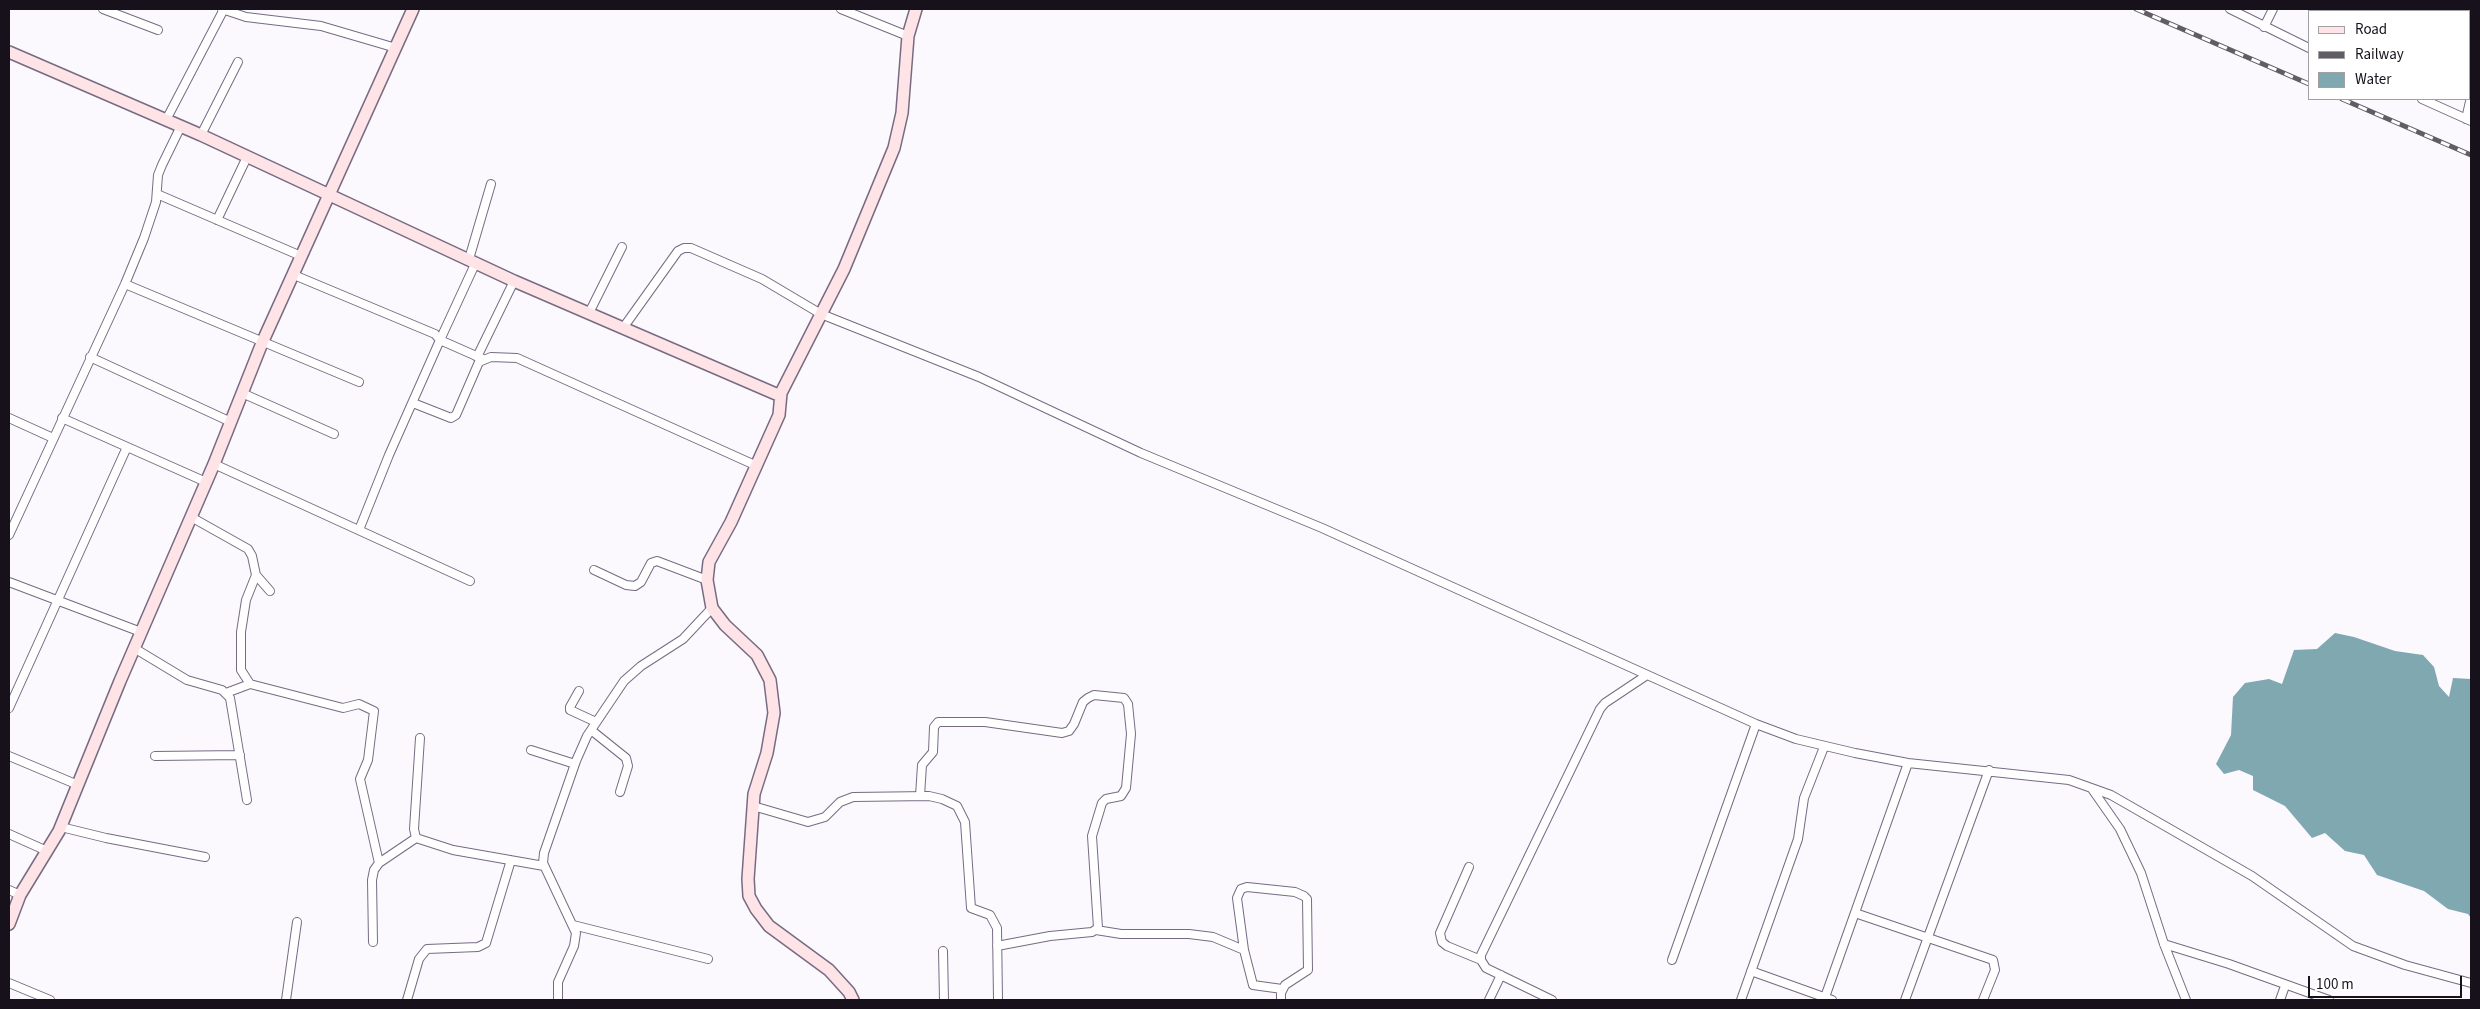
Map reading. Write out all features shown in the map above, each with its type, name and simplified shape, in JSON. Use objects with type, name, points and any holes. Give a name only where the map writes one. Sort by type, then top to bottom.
[{"type":"street","points":[[103,9],[158,30]]},
{"type":"street","points":[[166,120],[223,9],[246,17],[321,26],[396,48]]},
{"type":"street","points":[[9,924],[20,895],[61,827],[134,648],[214,464],[262,343],[294,275],[327,195],[413,9]]},
{"type":"street","points":[[841,9],[908,36]]},
{"type":"street","points":[[853,1000],[849,992],[829,970],[769,926],[749,896],[748,879],[754,794],[767,753],[774,713],[770,680],[756,655],[725,626],[712,608],[707,580],[708,562],[731,522],[757,466],[779,415],[781,394],[844,269],[894,148],[902,113],[908,36],[916,9]]},
{"type":"street","points":[[2230,9],[2308,48]]},
{"type":"street","points":[[2264,27],[2273,9]]},
{"type":"street","points":[[9,52],[201,135],[514,281],[776,394],[781,394]]},
{"type":"street","points":[[201,135],[238,62]]},
{"type":"street","points":[[2424,100],[2469,120],[2471,97]]},
{"type":"street","points":[[9,535],[125,284],[144,238],[157,194],[158,175],[181,126]]},
{"type":"street","points":[[217,220],[247,157]]},
{"type":"street","points":[[359,530],[389,455],[473,261],[491,184]]},
{"type":"street","points":[[157,194],[301,256]]},
{"type":"street","points":[[589,313],[622,247]]},
{"type":"street","points":[[623,328],[678,251],[684,248],[762,280],[821,314],[979,377],[1141,453],[1322,528],[1756,724],[1824,747],[1908,762],[2069,780],[2111,795],[2252,876],[2353,946],[2405,965],[2471,983]]},
{"type":"street","points":[[294,275],[436,334],[440,340],[480,358],[507,356],[528,361],[757,466]]},
{"type":"street","points":[[413,403],[448,418],[454,417],[514,281]]},
{"type":"street","points":[[125,284],[359,382]]},
{"type":"street","points":[[90,357],[231,422]]},
{"type":"street","points":[[242,393],[334,434]]},
{"type":"street","points":[[9,418],[53,438]]},
{"type":"street","points":[[62,418],[206,482]]},
{"type":"street","points":[[9,708],[127,447]]},
{"type":"street","points":[[214,464],[470,581]]},
{"type":"street","points":[[191,517],[248,549],[252,556],[256,575],[270,591]]},
{"type":"street","points":[[594,570],[626,585],[635,586],[640,582],[652,563],[657,561],[707,580]]},
{"type":"street","points":[[250,684],[241,670],[241,632],[246,600],[256,575]]},
{"type":"street","points":[[9,582],[141,632]]},
{"type":"street","points":[[558,1000],[558,982],[575,940],[573,925],[544,866],[544,853],[575,764],[591,730],[624,681],[641,666],[687,636],[712,608]]},
{"type":"street","points":[[134,648],[187,680],[226,694],[233,706],[246,800]]},
{"type":"street","points":[[1481,960],[1487,941],[1600,709],[1605,703],[1647,675]]},
{"type":"street","points":[[226,694],[250,684],[343,708],[358,704],[374,711],[368,760],[360,779],[379,862]]},
{"type":"street","points":[[579,691],[570,710],[596,722]]},
{"type":"street","points":[[920,796],[922,765],[933,752],[934,727],[938,722],[985,722],[1062,733],[1069,731],[1083,702],[1088,698],[1094,695],[1124,698],[1130,709],[1130,760],[1126,788],[1121,796],[1106,799],[1102,803],[1092,836],[1099,924],[1096,930]]},
{"type":"street","points":[[1672,960],[1756,724]]},
{"type":"street","points":[[591,730],[626,758],[628,766],[620,792]]},
{"type":"street","points":[[416,838],[414,829],[420,738]]},
{"type":"street","points":[[1741,1000],[1798,839],[1804,798],[1824,747]]},
{"type":"street","points":[[531,750],[575,764]]},
{"type":"street","points":[[155,756],[240,755]]},
{"type":"street","points":[[9,756],[78,785]]},
{"type":"street","points":[[1751,971],[1827,999],[1908,762]]},
{"type":"street","points":[[1905,1000],[1989,770]]},
{"type":"street","points":[[2092,788],[2120,829],[2137,864],[2164,944],[2186,1000]]},
{"type":"street","points":[[753,806],[808,822],[825,817],[846,798],[920,796],[942,799],[957,806],[965,822],[970,904],[975,911],[990,915],[997,928],[996,998]]},
{"type":"street","points":[[61,827],[106,838],[205,857]]},
{"type":"street","points":[[9,834],[47,851]]},
{"type":"street","points":[[373,942],[372,880],[374,870],[379,862],[416,838]]},
{"type":"street","points":[[416,838],[453,850],[544,866]]},
{"type":"street","points":[[407,1000],[419,959],[427,949],[478,947],[486,944],[511,860]]},
{"type":"street","points":[[1469,868],[1440,933],[1442,942],[1447,946],[1481,960],[1486,968],[1552,1000]]},
{"type":"street","points":[[1248,887],[1286,891],[1304,896],[1307,899],[1308,970],[1282,989],[1253,985],[1244,950],[1237,898],[1241,889],[1248,887]]},
{"type":"street","points":[[9,890],[20,895]]},
{"type":"street","points":[[1855,913],[1993,960],[1995,970],[1983,1000]]},
{"type":"street","points":[[286,1000],[297,922]]},
{"type":"street","points":[[573,925],[708,959]]},
{"type":"street","points":[[997,946],[1096,930],[1121,934],[1202,935],[1244,950]]},
{"type":"street","points":[[2164,944],[2229,964],[2285,986],[2329,1000]]},
{"type":"street","points":[[943,951],[944,1000]]},
{"type":"street","points":[[1489,1000],[1501,975]]},
{"type":"street","points":[[9,984],[50,1000]]},
{"type":"street","points":[[2280,1000],[2285,986]]},
{"type":"street","points":[[1281,1000],[1282,989]]},
{"type":"water","points":[[2335,633],[2354,637],[2395,651],[2423,655],[2434,667],[2439,686],[2449,697],[2453,678],[2471,679],[2471,918],[2468,914],[2448,909],[2424,891],[2377,875],[2364,855],[2345,851],[2325,833],[2312,838],[2285,806],[2253,790],[2253,776],[2239,770],[2224,774],[2216,764],[2231,735],[2233,697],[2245,683],[2269,679],[2282,684],[2294,650],[2317,649]]},
{"type":"railway","points":[[2136,9],[2308,84]]},
{"type":"railway","points":[[2344,100],[2471,155]]}]
